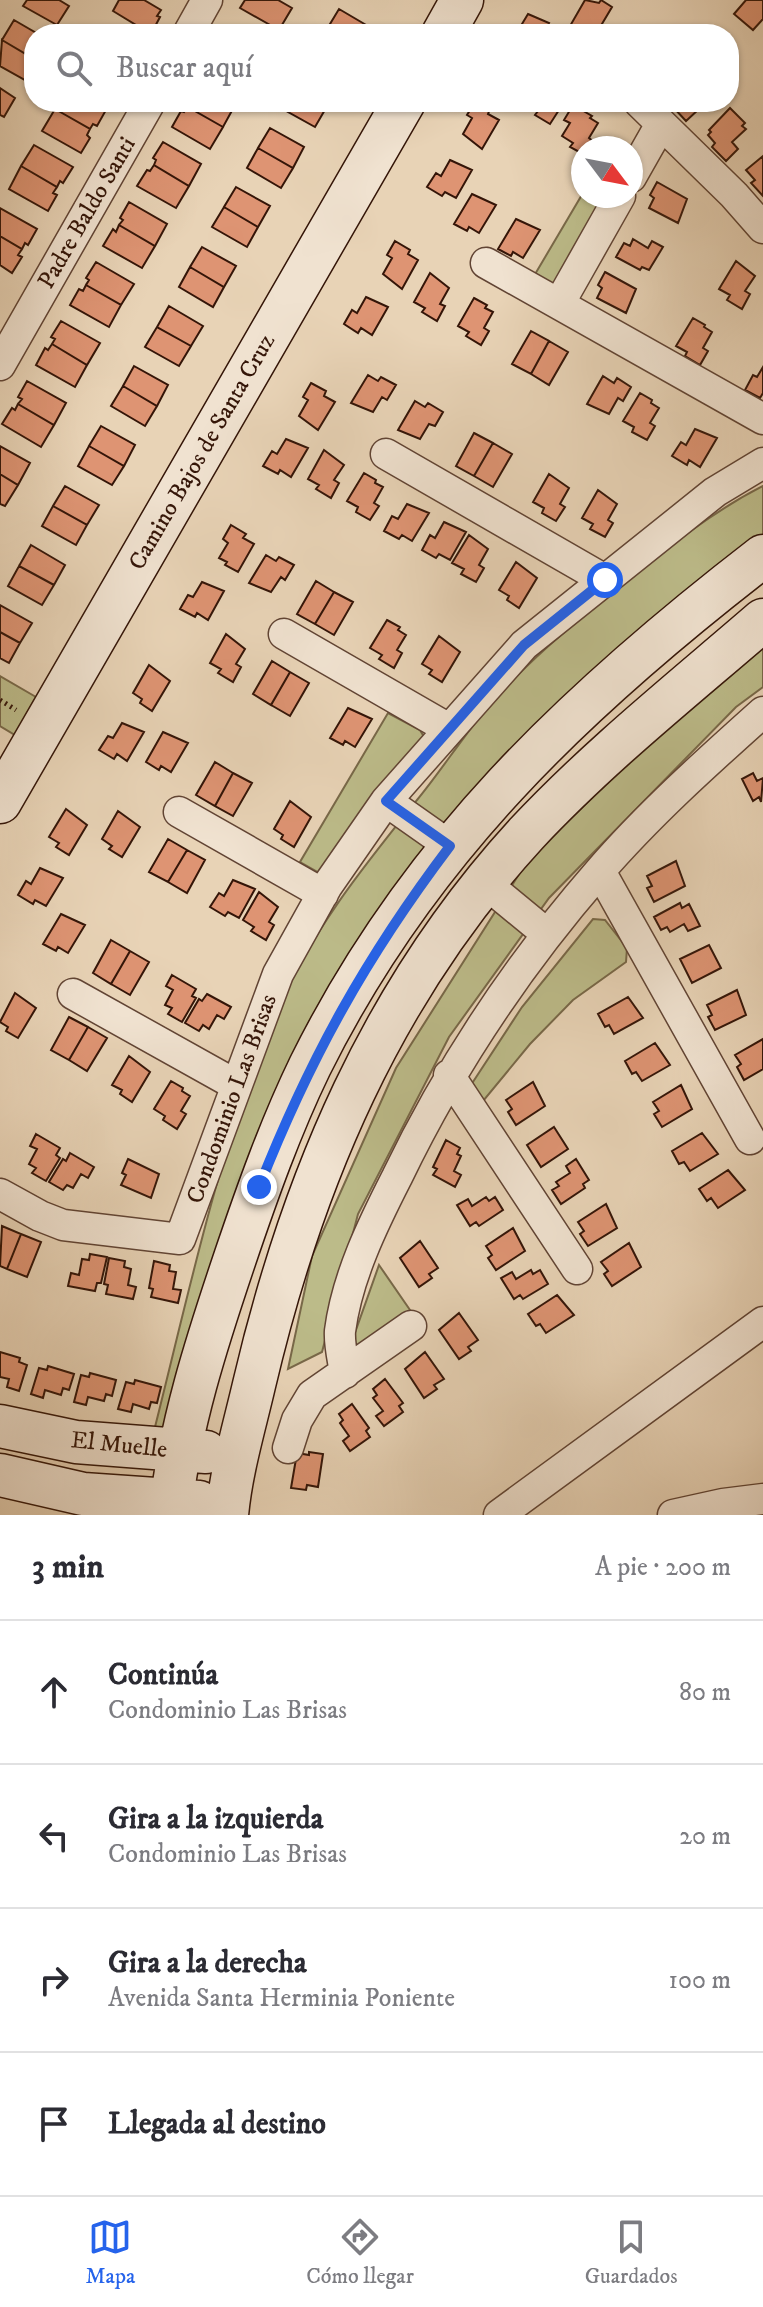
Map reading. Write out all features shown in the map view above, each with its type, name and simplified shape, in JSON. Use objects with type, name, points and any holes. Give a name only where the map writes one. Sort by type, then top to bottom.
[{"type":"street","points":[[194,24],[207,0]]},
{"type":"street","points":[[449,24],[462,0]]},
{"type":"street","name":"Padre Baldo Santi","points":[[0,365],[144,112]]},
{"type":"street","name":"Camino Bajos de Santa Cruz","points":[[0,802],[398,112]]},
{"type":"street","points":[[649,112],[734,195],[763,228]]},
{"type":"street","points":[[643,156],[661,124]]},
{"type":"street","points":[[559,304],[613,208]]},
{"type":"street","points":[[486,263],[763,419]]},
{"type":"street","points":[[386,454],[605,580]]},
{"type":"street","name":"Condominio Las Brisas","points":[[0,1194],[63,1225],[180,1239],[278,974],[323,894],[386,801],[524,645],[715,492],[763,463]]},
{"type":"street","points":[[170,1508],[178,1451],[238,1249],[283,1126],[316,1055],[374,953],[450,846],[521,765],[629,664],[763,556]]},
{"type":"street","points":[[0,1475],[83,1494],[170,1508],[227,1509],[285,1265],[327,1148],[352,1092],[412,984],[485,883],[566,793],[610,751],[763,620]]},
{"type":"street","points":[[284,634],[449,729]]},
{"type":"street","points":[[576,712],[610,751]]},
{"type":"street","points":[[345,1373],[340,1332],[352,1283],[376,1219],[449,1075],[547,934],[600,871],[691,777],[763,712]]},
{"type":"street","points":[[386,801],[450,846]]},
{"type":"street","points":[[179,812],[323,894]]},
{"type":"street","points":[[600,871],[750,1139]]},
{"type":"street","points":[[485,883],[547,934]]},
{"type":"street","points":[[73,994],[236,1085]]},
{"type":"street","points":[[449,1075],[577,1269]]},
{"type":"street","points":[[238,1249],[285,1265]]},
{"type":"street","points":[[499,1515],[763,1322]]},
{"type":"street","points":[[288,1448],[312,1395],[411,1326]]},
{"type":"street","name":"El Muelle","points":[[0,1426],[76,1442],[178,1451],[239,1452]]},
{"type":"street","points":[[673,1515],[763,1499]]},
{"type":"shaded area","points":[[574,208],[600,208],[554,287],[531,281]]},
{"type":"shaded area","points":[[763,486],[763,540],[337,986],[174,1429],[155,1427],[207,1219],[238,1116],[288,986],[320,930],[357,876],[498,695],[566,631],[671,545]]},
{"type":"shaded area","points":[[763,646],[763,687],[736,707],[549,898],[449,1037],[358,1214],[322,1352],[288,1369],[312,1256],[396,1068],[528,860],[691,702]]},
{"type":"shaded area","points":[[0,676],[36,697],[15,735],[0,726]]},
{"type":"shaded area","points":[[388,713],[420,730],[424,737],[323,875],[300,862]]},
{"type":"shaded area","points":[[593,919],[605,920],[627,948],[626,962],[573,1000],[530,1044],[479,1106],[469,1088],[522,1007]]},
{"type":"shaded area","points":[[379,1265],[410,1310],[354,1351],[351,1344]]},
{"type":"building","points":[[27,0],[59,0],[69,6],[55,24],[23,6]]},
{"type":"building","points":[[119,0],[144,0],[161,10],[156,24],[134,24],[113,11]]},
{"type":"building","points":[[245,0],[278,0],[292,8],[283,24],[268,24],[240,8]]},
{"type":"building","points":[[585,0],[599,3],[601,0],[612,7],[602,24],[571,24]]},
{"type":"building","points":[[746,0],[763,0],[763,19],[753,30],[734,14]]},
{"type":"building","points":[[339,9],[364,24],[330,24]]},
{"type":"building","points":[[528,14],[549,23],[548,24],[522,24]]},
{"type":"building","points":[[14,20],[24,26],[24,53],[2,40]]},
{"type":"building","points":[[2,40],[24,53],[24,79],[0,66]]},
{"type":"building","points":[[0,88],[15,98],[4,117],[0,115]]},
{"type":"building","points":[[53,112],[60,112],[90,129],[87,135],[90,138],[81,153],[42,131]]},
{"type":"building","points":[[60,112],[105,112],[97,126],[93,124],[90,129]]},
{"type":"building","points":[[180,112],[197,112],[223,127],[210,149],[172,127]]},
{"type":"building","points":[[197,112],[231,112],[223,127]]},
{"type":"building","points":[[288,112],[324,112],[315,127]]},
{"type":"building","points":[[469,112],[489,112],[499,120],[482,149],[463,134],[472,118],[467,115]]},
{"type":"building","points":[[537,112],[558,112],[550,124],[535,115]]},
{"type":"building","points":[[569,112],[585,112],[598,123],[590,136],[571,136],[571,142],[562,136],[570,123],[564,120]]},
{"type":"building","points":[[678,112],[696,112],[686,121]]},
{"type":"building","points":[[726,112],[734,112],[745,123],[742,126],[746,129],[732,142],[738,149],[726,161],[712,147],[715,143],[708,135]]},
{"type":"building","points":[[270,128],[304,147],[293,168],[258,148]]},
{"type":"building","points":[[163,142],[201,164],[189,186],[154,165],[156,160],[153,158]]},
{"type":"building","points":[[34,145],[73,167],[57,187],[21,166]]},
{"type":"building","points":[[258,148],[293,168],[281,188],[247,168]]},
{"type":"building","points":[[763,156],[763,196],[751,183],[755,180],[746,170]]},
{"type":"building","points":[[450,160],[472,170],[456,198],[445,192],[442,196],[427,187],[436,173],[441,176]]},
{"type":"building","points":[[154,165],[189,186],[176,208],[137,186]]},
{"type":"building","points":[[21,166],[57,187],[53,193],[57,195],[48,211],[9,189]]},
{"type":"building","points":[[657,182],[687,199],[678,223],[649,208],[654,198],[650,195]]},
{"type":"building","points":[[236,187],[270,206],[258,227],[224,207]]},
{"type":"building","points":[[472,194],[496,205],[479,233],[454,224]]},
{"type":"building","points":[[129,202],[167,224],[155,246],[119,225]]},
{"type":"building","points":[[224,207],[258,227],[247,247],[212,227]]},
{"type":"building","points":[[0,208],[37,229],[22,249],[0,236]]},
{"type":"building","points":[[516,219],[540,230],[523,258],[498,249]]},
{"type":"building","points":[[119,225],[155,246],[142,268],[103,246]]},
{"type":"building","points":[[0,236],[22,249],[18,255],[22,257],[12,273],[0,265]]},
{"type":"building","points":[[633,239],[648,248],[652,241],[663,247],[649,270],[642,267],[640,270],[616,257],[624,243],[630,246]]},
{"type":"building","points":[[395,241],[410,250],[408,254],[418,260],[402,289],[383,274],[392,258],[387,255]]},
{"type":"building","points":[[202,247],[236,266],[224,287],[190,267]]},
{"type":"building","points":[[736,261],[755,276],[745,291],[750,294],[742,309],[727,300],[730,295],[719,289]]},
{"type":"building","points":[[96,262],[134,284],[121,305],[86,285],[89,280],[86,278]]},
{"type":"building","points":[[190,267],[224,287],[213,307],[179,287]]},
{"type":"building","points":[[605,272],[636,289],[626,313],[597,298],[602,288],[598,285]]},
{"type":"building","points":[[430,273],[449,288],[440,304],[445,306],[437,321],[422,312],[425,308],[414,302]]},
{"type":"building","points":[[86,285],[121,305],[109,327],[70,305],[79,289],[83,291]]},
{"type":"building","points":[[366,297],[388,307],[372,335],[361,328],[358,333],[344,324],[352,310],[357,313]]},
{"type":"building","points":[[474,298],[493,312],[484,328],[489,331],[481,345],[466,336],[469,332],[458,326]]},
{"type":"building","points":[[169,306],[203,326],[191,346],[157,327]]},
{"type":"building","points":[[693,318],[712,332],[703,348],[708,351],[700,365],[676,346]]},
{"type":"building","points":[[61,321],[100,343],[87,365],[52,344],[55,339],[51,337]]},
{"type":"building","points":[[157,327],[191,346],[179,366],[145,347]]},
{"type":"building","points":[[531,331],[549,341],[531,374],[512,364]]},
{"type":"building","points":[[549,341],[568,352],[549,385],[531,374]]},
{"type":"building","points":[[52,344],[87,365],[75,387],[36,365],[45,348],[48,350]]},
{"type":"building","points":[[134,366],[168,385],[157,406],[123,386]]},
{"type":"building","points":[[763,367],[763,393],[760,398],[745,390],[753,375],[757,377]]},
{"type":"building","points":[[368,375],[378,381],[381,377],[396,385],[387,400],[382,397],[373,412],[351,403]]},
{"type":"building","points":[[603,376],[614,383],[617,378],[631,387],[623,401],[618,398],[609,414],[587,404]]},
{"type":"building","points":[[27,381],[66,403],[54,425],[18,404],[22,399],[18,397]]},
{"type":"building","points":[[311,383],[326,391],[324,396],[335,402],[318,430],[299,416],[308,400],[303,397]]},
{"type":"building","points":[[123,386],[157,406],[145,426],[111,406]]},
{"type":"building","points":[[640,393],[659,408],[650,423],[655,426],[647,440],[632,432],[634,427],[623,421]]},
{"type":"building","points":[[415,401],[425,407],[428,403],[443,412],[435,426],[429,424],[420,439],[398,430]]},
{"type":"building","points":[[18,404],[54,425],[41,447],[2,424]]},
{"type":"building","points":[[101,426],[135,445],[124,466],[89,446]]},
{"type":"building","points":[[695,429],[717,438],[700,467],[689,460],[687,465],[672,456],[681,442],[686,445]]},
{"type":"building","points":[[474,433],[493,443],[474,476],[456,466]]},
{"type":"building","points":[[286,439],[308,448],[291,477],[280,470],[278,474],[263,466],[272,451],[277,454]]},
{"type":"building","points":[[493,443],[512,454],[493,487],[474,476]]},
{"type":"building","points":[[0,446],[30,463],[18,485],[0,474]]},
{"type":"building","points":[[89,446],[124,466],[112,485],[78,466]]},
{"type":"building","points":[[324,450],[344,465],[334,480],[339,483],[331,498],[316,489],[319,485],[308,479]]},
{"type":"building","points":[[364,473],[383,487],[374,503],[379,506],[370,520],[356,512],[358,507],[347,501]]},
{"type":"building","points":[[0,474],[18,485],[5,506],[0,504]]},
{"type":"building","points":[[549,474],[569,488],[560,504],[565,507],[556,521],[542,513],[544,508],[533,502]]},
{"type":"building","points":[[65,486],[99,505],[87,525],[53,506]]},
{"type":"building","points":[[598,490],[617,504],[608,520],[613,523],[605,537],[590,529],[593,524],[582,518]]},
{"type":"building","points":[[407,504],[429,513],[412,541],[402,535],[399,539],[384,531],[392,516],[398,519]]},
{"type":"building","points":[[53,506],[87,525],[76,545],[42,526]]},
{"type":"building","points":[[444,522],[466,532],[450,560],[439,554],[436,558],[422,550],[430,535],[435,538]]},
{"type":"building","points":[[231,525],[246,534],[243,538],[254,544],[238,572],[219,558],[228,543],[223,539]]},
{"type":"building","points":[[469,535],[488,549],[479,565],[484,568],[476,582],[461,574],[464,569],[452,563]]},
{"type":"building","points":[[31,545],[65,565],[54,585],[19,566]]},
{"type":"building","points":[[266,555],[276,561],[279,557],[294,565],[285,580],[281,577],[271,592],[249,583]]},
{"type":"building","points":[[516,562],[537,578],[519,608],[499,590]]},
{"type":"building","points":[[19,566],[54,585],[42,605],[8,586]]},
{"type":"building","points":[[316,581],[334,592],[315,624],[297,614]]},
{"type":"building","points":[[202,582],[224,591],[208,620],[197,613],[195,617],[180,609],[188,595],[193,597]]},
{"type":"building","points":[[334,592],[353,602],[334,635],[315,624]]},
{"type":"building","points":[[0,605],[32,623],[20,643],[0,632]]},
{"type":"building","points":[[387,620],[400,627],[398,630],[406,635],[397,650],[402,653],[394,668],[379,659],[382,655],[370,648]]},
{"type":"building","points":[[0,632],[20,643],[9,663],[0,658]]},
{"type":"building","points":[[226,634],[245,649],[236,664],[241,667],[233,682],[218,673],[221,669],[210,663]]},
{"type":"building","points":[[439,636],[460,652],[442,682],[429,674],[432,670],[422,664]]},
{"type":"building","points":[[272,661],[290,672],[271,705],[253,694]]},
{"type":"building","points":[[149,665],[170,681],[152,711],[140,703],[142,699],[133,693]]},
{"type":"building","points":[[290,672],[309,683],[290,716],[271,705]]},
{"type":"building","points":[[348,708],[372,719],[355,747],[330,738]]},
{"type":"building","points":[[122,723],[144,732],[127,761],[117,754],[114,759],[99,750],[108,736],[113,738]]},
{"type":"building","points":[[163,732],[188,743],[171,772],[161,766],[159,770],[146,762]]},
{"type":"building","points":[[215,762],[233,773],[215,806],[196,795]]},
{"type":"building","points":[[233,773],[252,783],[233,816],[215,806]]},
{"type":"building","points":[[753,773],[757,781],[763,778],[761,802],[759,797],[753,801],[742,779]]},
{"type":"building","points":[[290,801],[311,817],[294,847],[281,839],[283,835],[274,829]]},
{"type":"building","points":[[66,809],[87,825],[69,855],[56,847],[59,843],[49,837]]},
{"type":"building","points":[[118,811],[140,827],[122,857],[109,849],[112,846],[102,839]]},
{"type":"building","points":[[168,839],[187,850],[168,882],[149,872]]},
{"type":"building","points":[[187,850],[205,860],[187,893],[168,882]]},
{"type":"building","points":[[676,861],[685,886],[654,902],[647,888],[652,886],[647,876]]},
{"type":"building","points":[[40,868],[63,878],[46,906],[35,900],[33,904],[18,895],[26,881],[31,884]]},
{"type":"building","points":[[233,880],[255,889],[239,918],[228,912],[225,916],[210,907],[219,893],[224,896]]},
{"type":"building","points":[[259,892],[278,907],[269,922],[274,925],[266,940],[251,931],[254,927],[243,920]]},
{"type":"building","points":[[680,903],[682,908],[689,904],[700,926],[688,931],[684,924],[670,932],[667,927],[661,930],[654,917]]},
{"type":"building","points":[[61,914],[85,925],[68,953],[43,944]]},
{"type":"building","points":[[111,940],[130,951],[111,984],[93,973]]},
{"type":"building","points":[[709,945],[721,968],[692,983],[680,959]]},
{"type":"building","points":[[130,951],[149,962],[130,995],[111,984]]},
{"type":"building","points":[[172,975],[196,989],[192,996],[196,998],[182,1022],[168,1014],[172,1008],[165,1005],[173,990],[166,986]]},
{"type":"building","points":[[737,990],[746,1015],[715,1030],[708,1017],[712,1015],[707,1005]]},
{"type":"building","points":[[15,993],[36,1008],[18,1038],[6,1031],[8,1027],[0,1022]]},
{"type":"building","points":[[207,994],[231,1007],[224,1019],[217,1015],[209,1029],[203,1025],[199,1031],[185,1023],[199,999],[202,1001]]},
{"type":"building","points":[[628,997],[643,1018],[614,1034],[609,1025],[605,1027],[598,1014]]},
{"type":"building","points":[[69,1017],[88,1027],[69,1060],[51,1050]]},
{"type":"building","points":[[88,1027],[107,1038],[87,1071],[69,1060]]},
{"type":"building","points":[[763,1039],[763,1069],[744,1080],[737,1067],[741,1064],[735,1055]]},
{"type":"building","points":[[655,1043],[670,1065],[642,1081],[636,1072],[632,1074],[625,1061]]},
{"type":"building","points":[[129,1056],[150,1072],[132,1102],[120,1094],[122,1090],[112,1085]]},
{"type":"building","points":[[171,1081],[190,1096],[181,1111],[186,1114],[177,1129],[154,1109]]},
{"type":"building","points":[[533,1082],[545,1106],[516,1125],[508,1112],[512,1109],[506,1100]]},
{"type":"building","points":[[681,1085],[692,1109],[662,1127],[654,1114],[659,1111],[653,1102]]},
{"type":"building","points":[[554,1127],[568,1149],[541,1167],[527,1145]]},
{"type":"building","points":[[702,1133],[718,1154],[690,1171],[684,1162],[679,1164],[672,1151]]},
{"type":"building","points":[[36,1134],[60,1148],[56,1155],[60,1158],[46,1181],[32,1173],[36,1168],[29,1164],[37,1149],[30,1146]]},
{"type":"building","points":[[446,1140],[460,1148],[457,1154],[461,1156],[454,1171],[461,1175],[455,1187],[433,1175],[437,1169],[433,1167]]},
{"type":"building","points":[[70,1153],[94,1167],[88,1178],[81,1174],[73,1188],[67,1185],[63,1190],[49,1182]]},
{"type":"building","points":[[128,1159],[159,1174],[151,1198],[121,1185]]},
{"type":"building","points":[[576,1159],[589,1180],[583,1184],[585,1188],[561,1204],[552,1190],[559,1186],[556,1182],[570,1173],[566,1166]]},
{"type":"building","points":[[728,1170],[745,1190],[718,1208],[711,1198],[707,1201],[699,1189]]},
{"type":"building","points":[[486,1197],[489,1201],[495,1197],[503,1210],[479,1226],[476,1222],[470,1226],[457,1205],[468,1199],[472,1206]]},
{"type":"building","points":[[606,1204],[617,1228],[588,1246],[580,1234],[584,1231],[578,1222]]},
{"type":"building","points":[[2,1226],[21,1234],[7,1269],[0,1266]]},
{"type":"building","points":[[513,1228],[525,1251],[496,1270],[488,1258],[492,1255],[486,1246]]},
{"type":"building","points":[[21,1234],[41,1242],[27,1277],[7,1269]]},
{"type":"building","points":[[420,1241],[438,1268],[429,1274],[432,1278],[419,1287],[400,1258]]},
{"type":"building","points":[[629,1243],[641,1267],[612,1286],[604,1274],[608,1271],[601,1262]]},
{"type":"building","points":[[90,1254],[107,1257],[101,1283],[97,1283],[95,1291],[68,1286],[71,1273],[79,1275],[82,1259],[89,1260]]},
{"type":"building","points":[[109,1258],[125,1261],[124,1267],[131,1269],[128,1285],[136,1287],[133,1299],[106,1294],[108,1285],[104,1284]]},
{"type":"building","points":[[154,1261],[170,1265],[169,1271],[176,1272],[173,1289],[181,1290],[178,1303],[151,1297],[153,1289],[149,1288]]},
{"type":"building","points":[[531,1270],[533,1274],[540,1270],[548,1284],[523,1299],[520,1295],[514,1299],[501,1278],[512,1272],[516,1279]]},
{"type":"building","points":[[557,1295],[574,1315],[546,1333],[540,1324],[536,1326],[528,1314]]},
{"type":"building","points":[[459,1313],[478,1340],[468,1347],[471,1351],[459,1359],[439,1330]]},
{"type":"building","points":[[0,1352],[20,1358],[19,1362],[27,1365],[19,1391],[7,1387],[9,1379],[0,1377]]},
{"type":"building","points":[[425,1352],[444,1379],[434,1385],[437,1389],[424,1398],[405,1369]]},
{"type":"building","points":[[48,1366],[74,1374],[69,1390],[63,1388],[61,1395],[45,1390],[43,1398],[31,1394],[39,1368],[47,1370]]},
{"type":"building","points":[[90,1373],[116,1380],[112,1396],[106,1394],[104,1401],[88,1397],[86,1405],[74,1402],[81,1375],[89,1377]]},
{"type":"building","points":[[385,1379],[403,1403],[399,1406],[403,1412],[384,1426],[376,1416],[383,1411],[373,1398],[377,1395],[373,1389]]},
{"type":"building","points":[[135,1380],[161,1387],[157,1403],[151,1402],[149,1409],[133,1404],[131,1412],[118,1409],[126,1382],[134,1384]]},
{"type":"building","points":[[352,1404],[369,1428],[366,1431],[370,1437],[350,1451],[343,1441],[349,1436],[340,1423],[343,1420],[339,1414]]},
{"type":"building","points":[[309,1452],[323,1454],[318,1487],[307,1485],[306,1490],[291,1488],[297,1453],[309,1455]]},
{"type":"route","points":[[259,1187],[310,1066],[340,1009],[410,899],[450,846],[386,801],[524,645],[605,580]]}]
